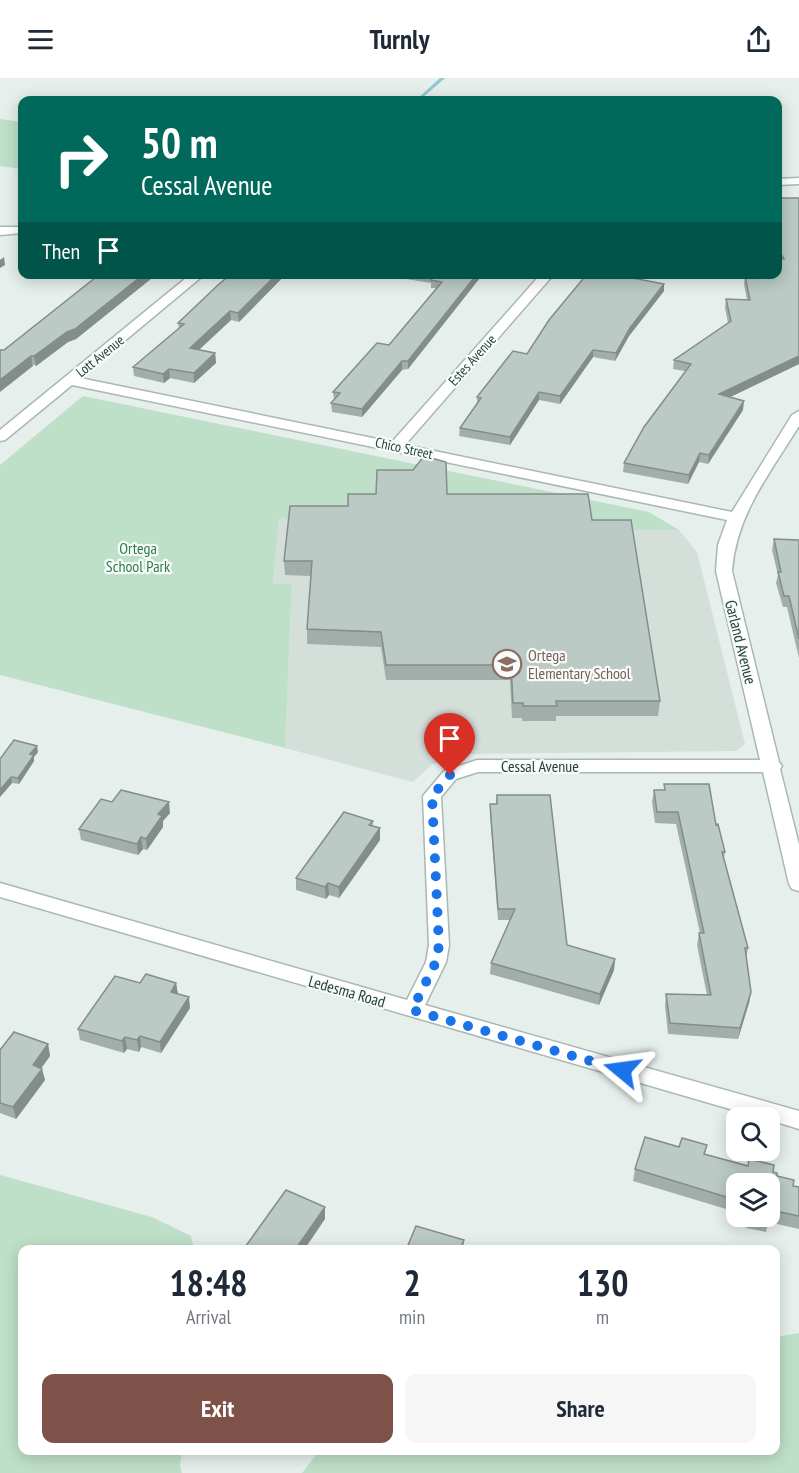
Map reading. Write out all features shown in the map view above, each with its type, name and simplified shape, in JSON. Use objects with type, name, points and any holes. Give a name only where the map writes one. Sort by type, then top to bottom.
[{"type":"street","points":[[782,182],[799,181]]},
{"type":"street","points":[[0,231],[18,230]]},
{"type":"street","name":"Lott Avenue","points":[[0,438],[193,279]]},
{"type":"street","name":"Estes Avenue","points":[[396,446],[544,279]]},
{"type":"street","name":"Chico Street","points":[[70,380],[736,517]]},
{"type":"street","name":"Garland Avenue","points":[[799,415],[736,517],[726,545],[724,570],[799,884]]},
{"type":"street","name":"Cessal Avenue","points":[[412,1010],[436,962],[439,945],[432,796],[450,775],[477,766],[772,766]]},
{"type":"street","name":"Ledesma Road","points":[[0,890],[799,1120]]},
{"type":"shaded area","name":"Ortega Elementary School","points":[[279,518],[340,518],[339,529],[679,530],[697,552],[745,744],[737,751],[462,754],[431,765],[413,782],[285,748],[292,584],[273,584]]},
{"type":"green space","points":[[0,119],[18,121],[18,168],[0,166]]},
{"type":"green space","name":"Ortega School Park","points":[[83,396],[649,512],[679,530],[339,529],[340,518],[279,518],[273,584],[292,584],[285,748],[0,675],[0,465]]},
{"type":"green space","points":[[0,1175],[152,1217],[191,1236],[193,1245],[18,1245],[18,1455],[181,1455],[182,1473],[0,1473]]},
{"type":"green space","points":[[799,1333],[799,1473],[302,1473],[316,1455],[780,1455],[780,1336]]},
{"type":"building","points":[[782,198],[799,198],[799,356],[719,394],[744,401],[709,455],[700,453],[689,475],[624,463],[644,427],[691,364],[674,360],[731,321],[726,299],[750,300],[746,279],[782,279],[782,259],[784,259],[782,256]]},
{"type":"building","points":[[94,279],[138,279],[75,329],[31,356],[0,380],[0,350],[4,350]]},
{"type":"building","points":[[225,279],[272,279],[238,313],[230,311],[190,348],[215,353],[194,373],[169,369],[163,374],[133,367],[184,324],[178,323]]},
{"type":"building","points":[[473,279],[408,361],[402,361],[362,409],[331,403],[340,393],[333,392],[377,343],[389,345],[442,282],[431,280]]},
{"type":"building","points":[[583,279],[638,279],[664,284],[630,328],[616,353],[593,350],[560,396],[539,392],[510,437],[460,428],[481,398],[477,397],[513,351],[527,354],[549,320]]},
{"type":"building","points":[[424,456],[446,462],[447,494],[588,494],[592,520],[631,520],[660,701],[556,701],[557,706],[523,706],[523,703],[513,703],[511,665],[386,665],[381,632],[307,629],[312,561],[284,561],[290,506],[348,506],[348,494],[376,494],[377,470],[413,470]]},
{"type":"building","points":[[774,539],[799,540],[799,639],[789,596],[784,596],[778,572],[781,572]]},
{"type":"building","points":[[14,740],[37,746],[30,754],[34,755],[18,778],[11,777],[0,790],[0,759]]},
{"type":"building","points":[[664,784],[709,784],[716,825],[718,824],[725,852],[722,852],[748,948],[745,948],[751,992],[740,1028],[670,1023],[666,994],[711,995],[699,933],[704,933],[678,812],[657,812],[654,790],[665,790]]},
{"type":"building","points":[[121,790],[169,802],[158,814],[162,816],[146,839],[141,837],[137,844],[79,829],[101,799],[112,802]]},
{"type":"building","points":[[497,795],[550,795],[567,945],[615,959],[600,994],[491,963],[515,909],[498,909],[490,804],[497,804]]},
{"type":"building","points":[[344,812],[373,821],[369,825],[380,828],[339,887],[328,883],[325,887],[296,878]]},
{"type":"building","points":[[146,974],[176,983],[171,992],[189,997],[160,1042],[140,1036],[137,1040],[125,1037],[122,1041],[78,1029],[115,976],[140,983]]},
{"type":"building","points":[[14,1032],[48,1044],[33,1065],[42,1069],[13,1107],[0,1103],[0,1050]]},
{"type":"building","points":[[645,1137],[679,1147],[682,1138],[707,1145],[704,1154],[748,1166],[749,1161],[774,1165],[773,1172],[777,1173],[726,1173],[726,1197],[635,1169]]},
{"type":"building","points":[[780,1177],[794,1180],[793,1186],[799,1187],[799,1216],[780,1212]]},
{"type":"building","points":[[286,1190],[325,1207],[298,1245],[247,1245]]},
{"type":"building","points":[[416,1226],[464,1240],[462,1245],[408,1245]]},
{"type":"waterway","points":[[423,96],[443,78]]},
{"type":"place","name":"Ortega Elementary School","points":[[507,664]]},
{"type":"route","points":[[450,775],[432,796],[439,945],[436,962],[412,1010],[622,1070]]}]
